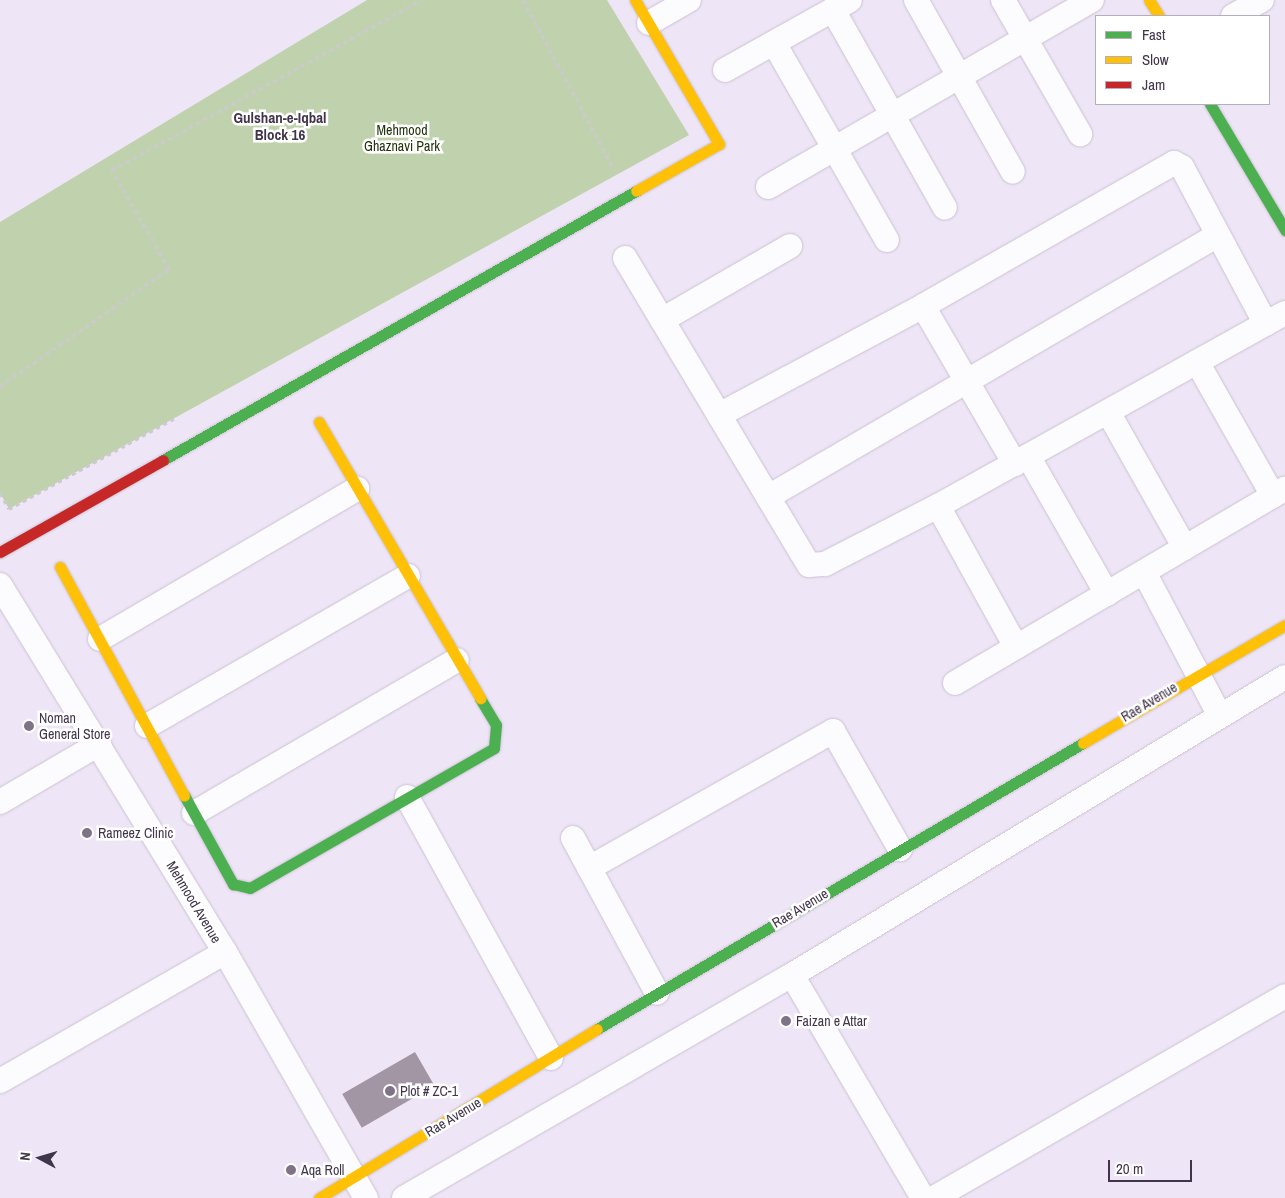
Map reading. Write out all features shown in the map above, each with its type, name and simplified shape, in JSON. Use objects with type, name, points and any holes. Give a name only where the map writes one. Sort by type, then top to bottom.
[{"type":"street","points":[[0,552],[719,144],[635,0]]},
{"type":"street","points":[[649,23],[689,0]]},
{"type":"street","points":[[916,0],[1012,172]]},
{"type":"street","points":[[1003,0],[1080,134]]},
{"type":"street","points":[[768,187],[1092,0]]},
{"type":"street","points":[[1149,0],[1158,15]]},
{"type":"street","points":[[1235,15],[1262,0]]},
{"type":"street","points":[[725,70],[841,5],[892,115],[945,208]]},
{"type":"street","points":[[774,42],[887,240]]},
{"type":"street","points":[[1211,105],[1285,230]]},
{"type":"street","points":[[625,258],[808,565],[825,564],[938,506],[1276,318],[1216,236],[1182,167],[1174,163],[923,306],[719,415]]},
{"type":"street","points":[[768,497],[1216,236]]},
{"type":"street","points":[[662,320],[790,246]]},
{"type":"street","points":[[923,306],[967,382],[1021,460],[1107,594]]},
{"type":"street","points":[[955,683],[1279,493],[1197,362]]},
{"type":"street","points":[[1108,412],[1185,548]]},
{"type":"street","points":[[60,567],[233,884],[250,888],[494,748],[497,740],[496,725],[319,422]]},
{"type":"street","points":[[100,639],[357,489]]},
{"type":"street","points":[[938,506],[1016,647]]},
{"type":"street","points":[[1144,572],[1219,714]]},
{"type":"street","points":[[147,726],[408,576]]},
{"type":"street","name":"Mehmood Avenue","points":[[0,585],[225,952],[352,1178],[366,1198]]},
{"type":"street","name":"Rae Avenue","points":[[319,1198],[656,993],[1198,672],[1285,624]]},
{"type":"street","points":[[194,813],[457,660]]},
{"type":"street","points":[[404,1198],[792,975],[1219,714],[1285,677]]},
{"type":"street","points":[[588,868],[833,731],[900,849]]},
{"type":"street","points":[[0,802],[99,744]]},
{"type":"street","points":[[407,797],[551,1058]]},
{"type":"street","points":[[573,838],[656,993]]},
{"type":"street","points":[[0,1081],[225,952]]},
{"type":"street","points":[[792,975],[923,1198]]},
{"type":"street","points":[[934,1198],[1285,996]]},
{"type":"path","points":[[0,386],[169,269],[112,170],[421,0]]},
{"type":"path","points":[[523,0],[617,175]]},
{"type":"path","points":[[0,493],[10,509],[183,413]]},
{"type":"green space","name":"Mehmood Ghaznavi Park","points":[[367,0],[607,0],[689,135],[9,509],[0,493],[0,222]]},
{"type":"building","name":"Plot # ZC-1","points":[[415,1052],[434,1086],[362,1128],[342,1094]]},
{"type":"traffic: fast","points":[[1211,105],[1285,230]]},
{"type":"traffic: fast","points":[[163,460],[636,191]]},
{"type":"traffic: fast","points":[[184,795],[233,884],[250,888],[494,748],[496,725],[480,698]]},
{"type":"traffic: fast","points":[[597,1029],[1083,743]]},
{"type":"traffic: slow","points":[[635,0],[719,144],[636,191]]},
{"type":"traffic: slow","points":[[1149,0],[1158,15]]},
{"type":"traffic: slow","points":[[319,422],[480,698]]},
{"type":"traffic: slow","points":[[60,567],[184,795]]},
{"type":"traffic: slow","points":[[1083,743],[1285,625]]},
{"type":"traffic: slow","points":[[319,1198],[597,1029]]},
{"type":"traffic: jam","points":[[0,552],[163,460]]},
{"type":"place","name":"Noman General Store","points":[[29,726]]},
{"type":"place","name":"Rameez Clinic","points":[[87,833]]},
{"type":"place","name":"Faizan e Attar","points":[[786,1021]]},
{"type":"place","name":"Plot # ZC-1","points":[[390,1091]]},
{"type":"place","name":"Aqa Roll","points":[[291,1170]]},
{"type":"district","name":"Gulshan-e-Iqbal Block 16","points":[[280,126]]}]
